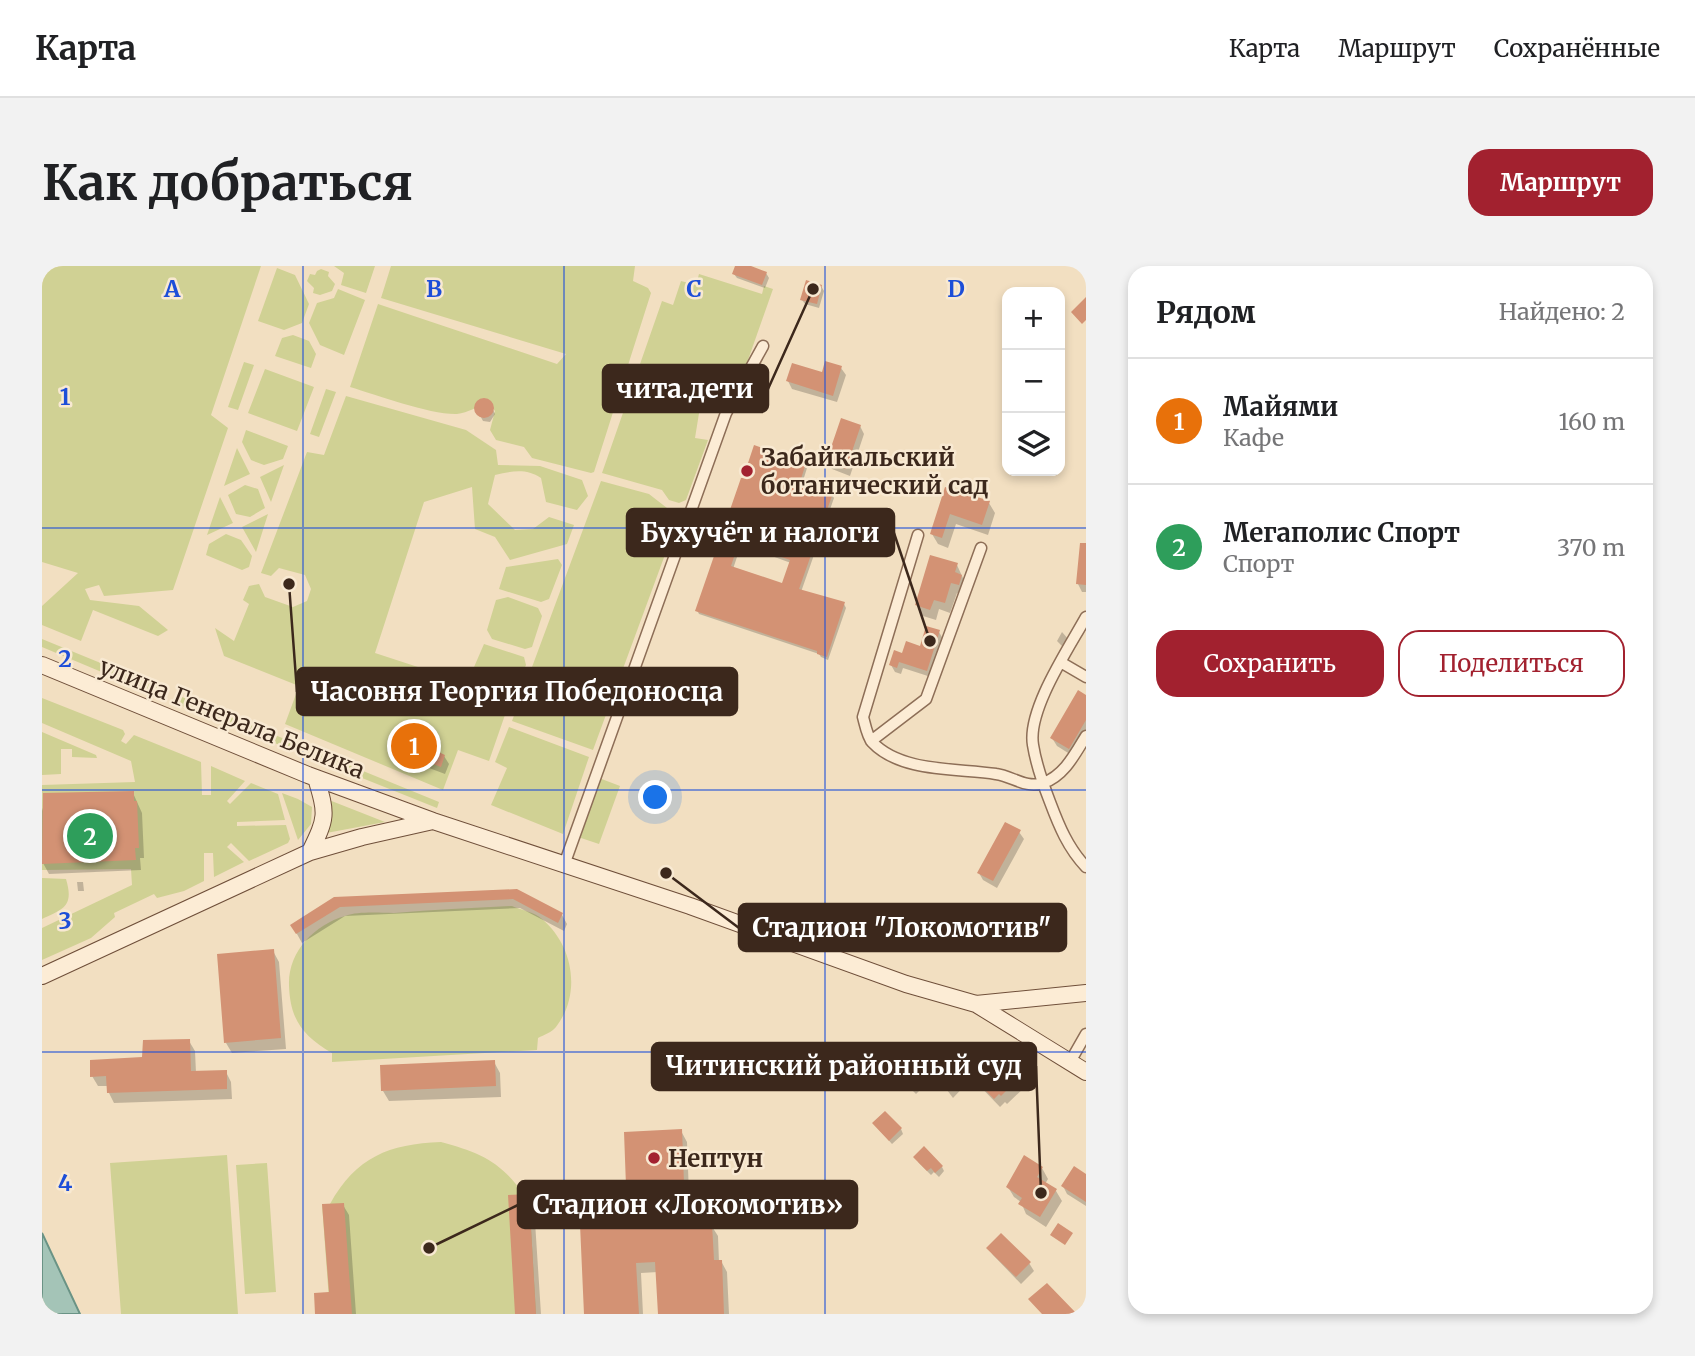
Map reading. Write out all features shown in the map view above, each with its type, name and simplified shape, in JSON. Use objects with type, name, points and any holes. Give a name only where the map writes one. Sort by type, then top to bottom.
[{"type":"main road","name":"улица Генерала Белика","points":[[42,665],[316,778],[433,821],[690,906],[906,984],[976,1004],[1086,993]]},
{"type":"main road","points":[[310,852],[324,823],[325,810],[316,778]]},
{"type":"main road","points":[[42,976],[310,852],[433,821]]},
{"type":"main road","points":[[976,1004],[1086,1072]]},
{"type":"street","points":[[564,865],[726,413],[763,346]]},
{"type":"street","points":[[918,536],[863,716],[871,741],[897,759],[941,769],[999,774],[1026,785],[1043,783],[1066,768],[1086,736]]},
{"type":"street","points":[[871,741],[926,699],[981,548]]},
{"type":"street","points":[[1086,617],[1046,691],[1035,718],[1032,743],[1061,833],[1086,867]]},
{"type":"street","points":[[1062,663],[1086,677]]},
{"type":"street","points":[[1070,1062],[1086,1034]]},
{"type":"green space","points":[[42,266],[261,266],[211,415],[228,428],[173,590],[104,596],[99,585],[85,589],[90,600],[139,606],[168,630],[158,636],[93,610],[81,641],[42,625],[42,606],[78,573],[42,562]]},
{"type":"green space","points":[[334,266],[375,266],[366,293],[341,285],[344,273]]},
{"type":"green space","points":[[391,266],[635,266],[633,281],[648,288],[651,293],[594,472],[532,458],[524,447],[496,440],[490,430],[495,411],[488,402],[469,411],[446,413],[419,408],[350,387],[378,304],[557,364],[566,354],[381,298]]},
{"type":"green space","points":[[277,268],[295,275],[309,304],[302,323],[284,330],[258,321]]},
{"type":"green space","points":[[321,269],[329,272],[328,276],[335,284],[332,291],[320,295],[313,293],[314,288],[307,281],[310,274],[315,275]]},
{"type":"green space","points":[[699,274],[762,294],[764,286],[773,289],[742,377],[734,391],[712,374],[712,370],[706,370],[695,438],[708,440],[686,500],[679,503],[669,500],[662,490],[602,473],[662,301],[673,305],[681,281],[696,285]]},
{"type":"green space","points":[[338,289],[365,300],[344,355],[320,345],[309,323],[317,303],[334,298]]},
{"type":"green space","points":[[293,335],[309,341],[316,354],[311,368],[275,356],[282,338]]},
{"type":"green space","points":[[244,362],[254,365],[238,410],[228,407]]},
{"type":"green space","points":[[265,369],[314,387],[297,431],[248,413]]},
{"type":"green space","points":[[326,389],[336,392],[319,437],[310,434]]},
{"type":"green space","points":[[346,396],[466,430],[496,450],[498,465],[540,466],[582,480],[588,496],[577,510],[546,502],[541,478],[535,475],[519,471],[495,475],[488,504],[515,530],[533,529],[549,517],[574,525],[567,544],[510,560],[495,537],[475,529],[472,487],[424,502],[375,653],[470,684],[506,712],[489,761],[458,750],[443,790],[285,724],[299,686],[224,656],[215,628],[234,641],[249,604],[243,600],[249,586],[259,584],[265,597],[293,607],[307,601],[311,589],[305,575],[279,568],[271,576],[261,573],[307,452],[324,455]]},
{"type":"green space","points":[[246,430],[288,446],[283,459],[264,465],[251,460],[242,442]]},
{"type":"green space","points":[[237,448],[250,474],[224,486]]},
{"type":"green space","points":[[284,465],[271,502],[260,477]]},
{"type":"green space","points":[[601,481],[649,494],[680,514],[593,750],[512,721]]},
{"type":"green space","points":[[245,485],[258,489],[265,508],[250,517],[236,514],[228,495]]},
{"type":"green space","points":[[220,497],[233,523],[207,535]]},
{"type":"green space","points":[[268,514],[256,552],[242,527]]},
{"type":"green space","points":[[226,534],[241,540],[252,556],[249,567],[242,570],[206,555],[209,544]]},
{"type":"green space","points":[[558,559],[562,565],[549,599],[541,602],[499,589],[506,567]]},
{"type":"green space","points":[[508,597],[538,608],[542,616],[532,647],[525,649],[492,639],[487,630],[496,600]]},
{"type":"green space","points":[[42,639],[169,691],[154,694],[42,647]]},
{"type":"green space","points":[[484,644],[524,657],[526,665],[511,698],[471,674]]},
{"type":"green space","points":[[177,695],[439,802],[437,808],[182,706]]},
{"type":"green space","points":[[42,698],[123,730],[125,734],[121,741],[126,744],[134,735],[201,762],[202,795],[211,795],[211,766],[245,781],[227,801],[230,804],[251,783],[278,794],[285,820],[237,822],[237,826],[286,825],[290,839],[288,843],[249,861],[231,843],[227,847],[244,862],[214,877],[213,853],[204,853],[204,881],[184,891],[157,898],[154,894],[114,913],[115,917],[91,938],[42,960],[42,928],[132,885],[131,869],[42,870],[42,785],[135,782],[131,761],[42,723]]},
{"type":"green space","points":[[509,727],[589,757],[563,834],[491,805],[507,768],[495,762]]},
{"type":"green space","points":[[42,732],[96,755],[97,758],[72,757],[72,749],[61,749],[61,774],[42,775]]},
{"type":"green space","points":[[599,778],[620,786],[599,844],[578,837]]},
{"type":"green space","points":[[282,793],[312,807],[311,824],[298,840]]},
{"type":"green space","points":[[329,800],[385,822],[321,834]]},
{"type":"green space","points":[[42,878],[66,879],[69,895],[68,901],[61,909],[42,919]]},
{"type":"green space","points":[[512,906],[539,917],[553,930],[567,956],[570,970],[571,985],[564,1014],[554,1029],[538,1038],[537,1050],[332,1062],[332,1053],[313,1040],[295,1017],[289,985],[293,962],[298,951],[313,933],[334,920],[363,913]]},
{"type":"green space","points":[[441,1142],[488,1159],[506,1173],[523,1194],[529,1194],[536,1314],[330,1314],[322,1204],[330,1204],[351,1175],[376,1156],[405,1146]]},
{"type":"green space","points":[[227,1155],[238,1314],[121,1314],[110,1163]]},
{"type":"green space","points":[[267,1163],[276,1292],[245,1294],[236,1165]]},
{"type":"shaded area","points":[[42,1233],[80,1314],[42,1314]]},
{"type":"building","points":[[735,266],[751,266],[767,272],[762,285],[732,274]]},
{"type":"building","points":[[806,280],[822,285],[817,304],[800,300]]},
{"type":"building","points":[[1086,297],[1086,320],[1082,324],[1071,312]]},
{"type":"building","points":[[825,361],[842,366],[833,396],[786,381],[792,363],[822,372]]},
{"type":"building","points":[[484,398],[491,401],[494,408],[491,415],[484,418],[477,415],[474,408],[477,401]]},
{"type":"building","points":[[841,418],[861,425],[846,469],[826,462]]},
{"type":"building","points":[[754,445],[806,463],[800,482],[833,493],[799,589],[845,602],[827,657],[817,654],[817,651],[695,611]],"holes":[[[739,542],[790,560],[782,583],[731,566]]]},
{"type":"building","points":[[945,487],[990,501],[982,525],[950,514],[942,538],[930,534]]},
{"type":"building","points":[[1080,543],[1086,543],[1086,585],[1076,584]]},
{"type":"building","points":[[930,555],[958,563],[955,572],[962,575],[959,585],[951,583],[945,603],[934,600],[930,610],[915,605]]},
{"type":"building","points":[[926,626],[940,630],[927,671],[899,662],[897,668],[889,665],[894,650],[902,653],[906,641],[920,646]]},
{"type":"building","points":[[1078,690],[1086,695],[1086,720],[1069,749],[1050,738]]},
{"type":"building","points":[[420,727],[438,734],[432,749],[445,755],[441,767],[394,749],[398,737],[414,743]]},
{"type":"building","points":[[134,791],[134,801],[137,801],[139,848],[135,848],[136,860],[42,864],[43,793]]},
{"type":"building","points":[[1005,822],[1021,830],[993,881],[977,873]]},
{"type":"building","points":[[517,889],[563,913],[558,923],[513,899],[340,907],[296,934],[290,925],[334,897]]},
{"type":"building","points":[[274,949],[281,1038],[224,1043],[217,954]]},
{"type":"building","points":[[190,1039],[191,1071],[227,1070],[227,1089],[107,1093],[106,1076],[90,1077],[90,1060],[142,1057],[143,1040]]},
{"type":"building","points":[[970,1051],[992,1058],[1005,1067],[1010,1062],[1017,1065],[1022,1075],[1001,1096],[999,1094],[994,1099],[965,1070],[947,1089],[939,1081]]},
{"type":"building","points":[[495,1060],[496,1086],[381,1091],[380,1065]]},
{"type":"building","points":[[914,1070],[923,1080],[912,1090],[903,1081]]},
{"type":"building","points":[[885,1111],[902,1128],[889,1141],[872,1123]]},
{"type":"building","name":"Нептун","points":[[682,1129],[684,1184],[626,1186],[624,1132]]},
{"type":"building","points":[[924,1146],[943,1166],[935,1173],[931,1168],[927,1171],[913,1157]]},
{"type":"building","points":[[1024,1155],[1043,1167],[1037,1177],[1057,1189],[1040,1217],[1018,1204],[1022,1198],[1006,1187]]},
{"type":"building","points":[[1074,1166],[1086,1174],[1086,1202],[1061,1186]]},
{"type":"building","points":[[529,1194],[536,1314],[515,1314],[508,1195]]},
{"type":"building","points":[[618,1200],[626,1209],[634,1208],[634,1227],[712,1224],[714,1260],[722,1260],[724,1314],[658,1314],[655,1262],[636,1263],[639,1314],[584,1314],[579,1202]]},
{"type":"building","points":[[344,1203],[352,1314],[315,1314],[314,1293],[329,1292],[322,1204]]},
{"type":"building","points":[[1058,1223],[1073,1233],[1065,1245],[1050,1235]]},
{"type":"building","points":[[1001,1233],[1031,1262],[1016,1277],[986,1248]]},
{"type":"building","points":[[1047,1283],[1077,1314],[1042,1314],[1028,1299]]},
{"type":"place","name":"чита.дети","points":[[813,289]]},
{"type":"place","name":"Забайкальский ботанический сад","points":[[747,471]]},
{"type":"place","name":"Часовня Георгия Победоносца","points":[[289,584]]},
{"type":"place","name":"Бухучёт и налоги","points":[[930,641]]},
{"type":"place","name":"Майями","points":[[414,746]]},
{"type":"place","name":"Мегаполис Спорт","points":[[90,836]]},
{"type":"place","name":"Стадион \"Локомотив\"","points":[[666,873]]},
{"type":"place","name":"Нептун","points":[[654,1158]]},
{"type":"place","name":"Читинский районный суд","points":[[1041,1193]]},
{"type":"place","name":"Стадион «Локомотив»","points":[[429,1248]]}]
